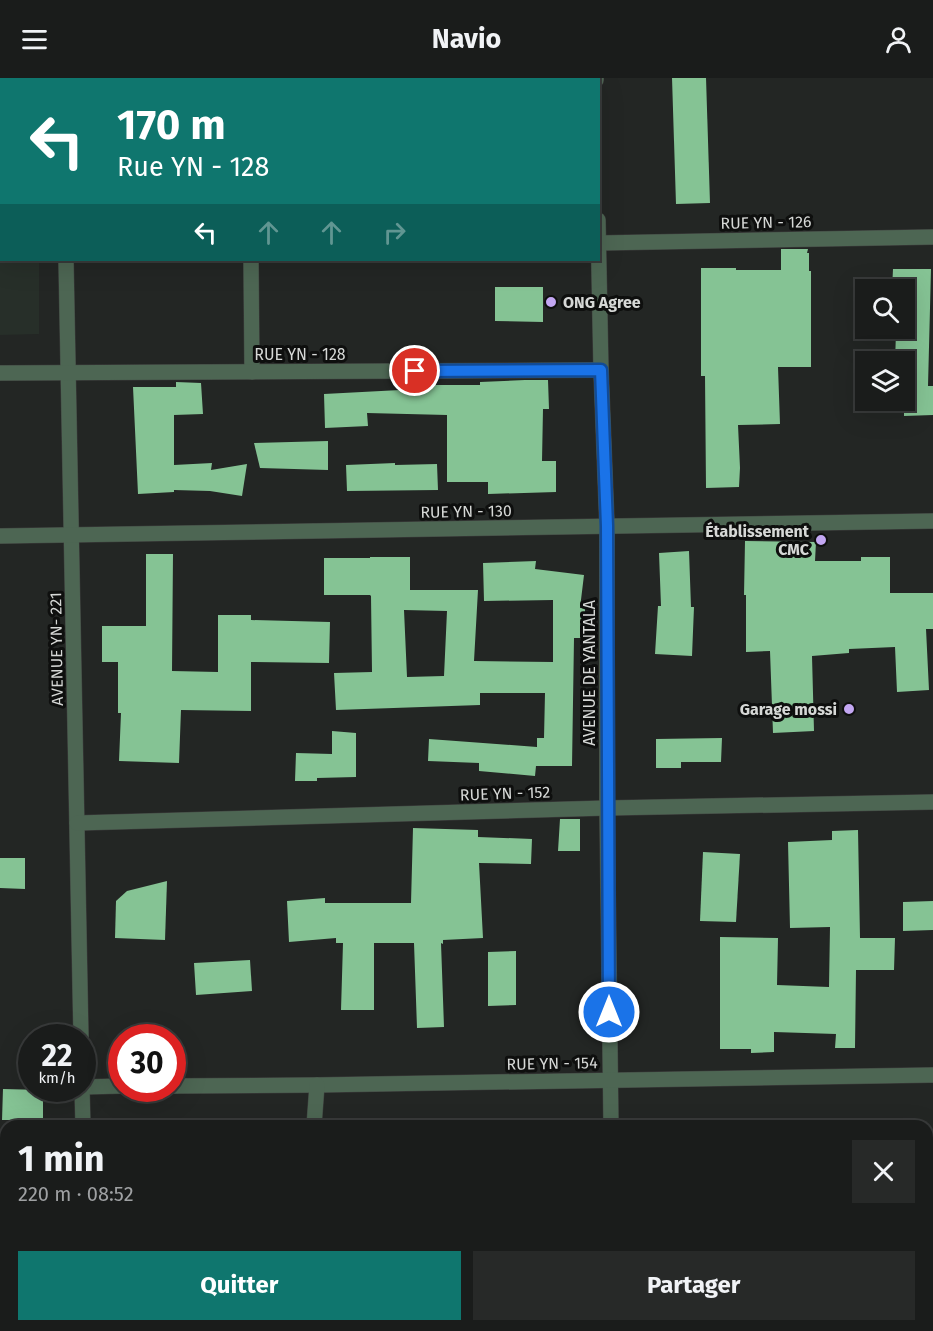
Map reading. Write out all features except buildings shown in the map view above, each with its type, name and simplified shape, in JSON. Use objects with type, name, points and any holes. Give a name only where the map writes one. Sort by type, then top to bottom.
[{"type":"street","name":"RUE YN - 126","points":[[600,243],[933,237]]},
{"type":"street","name":"AVENUE YN- 221","points":[[66,261],[81,1024]]},
{"type":"street","points":[[251,261],[252,372]]},
{"type":"street","name":"AVENUE DE YANTALA","points":[[599,261],[607,526],[611,1120]]},
{"type":"street","name":"RUE YN - 128","points":[[0,373],[601,370]]},
{"type":"street","name":"RUE YN - 130","points":[[0,536],[933,521]]},
{"type":"street","name":"RUE YN - 152","points":[[77,823],[607,808],[933,802]]},
{"type":"street","name":"RUE YN - 154","points":[[186,1086],[933,1076]]},
{"type":"street","points":[[314,1120],[317,1085]]},
{"type":"street","points":[[82,1102],[83,1120]]},
{"type":"shaded area","points":[[0,261],[39,261],[39,334],[0,335]]},
{"type":"place","name":"ONG Agree","points":[[551,302]]},
{"type":"place","name":"Établissement CMC","points":[[821,540]]},
{"type":"place","name":"Garage mossi","points":[[849,709]]},
{"type":"route","points":[[415,371],[601,370],[607,526],[609,1012]]}]
